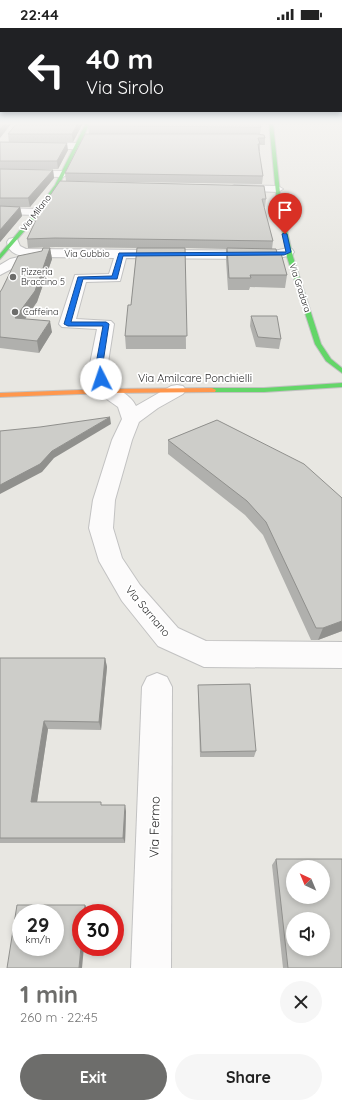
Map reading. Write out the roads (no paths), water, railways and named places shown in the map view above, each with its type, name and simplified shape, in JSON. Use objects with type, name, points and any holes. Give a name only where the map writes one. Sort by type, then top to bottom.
[{"type":"street","name":"Via Milano","points":[[0,257],[61,185],[63,174],[67,167]]},
{"type":"street","name":"Via Gradara","points":[[274,167],[288,252],[315,333],[324,355],[332,364],[342,371]]},
{"type":"street","points":[[0,173],[63,174]]},
{"type":"street","points":[[223,188],[278,189]]},
{"type":"street","points":[[0,211],[38,212]]},
{"type":"street","name":"Via Gubbio","points":[[13,242],[14,247],[18,251],[54,254],[274,255],[288,252]]},
{"type":"street","name":"Via Gubbio","points":[[0,270],[6,266],[25,259],[54,254]]},
{"type":"street","points":[[121,254],[115,278],[80,278],[68,324],[106,324],[98,369],[102,382],[126,404],[131,419]]},
{"type":"street","points":[[314,378],[342,378]]},
{"type":"street","name":"Via Amilcare Ponchielli","points":[[0,395],[102,382],[177,390],[264,390],[342,385]]},
{"type":"street","name":"Via Sarnano","points":[[177,390],[151,404],[131,419],[122,440],[104,500],[101,528],[111,561],[131,593],[168,637],[204,654],[342,655]]},
{"type":"street","name":"Via Fermo","points":[[151,968],[157,687]]},
{"type":"place","name":"Pizzeria Braccino 5","points":[[13,277]]},
{"type":"place","name":"Caffeina","points":[[15,312]]}]
